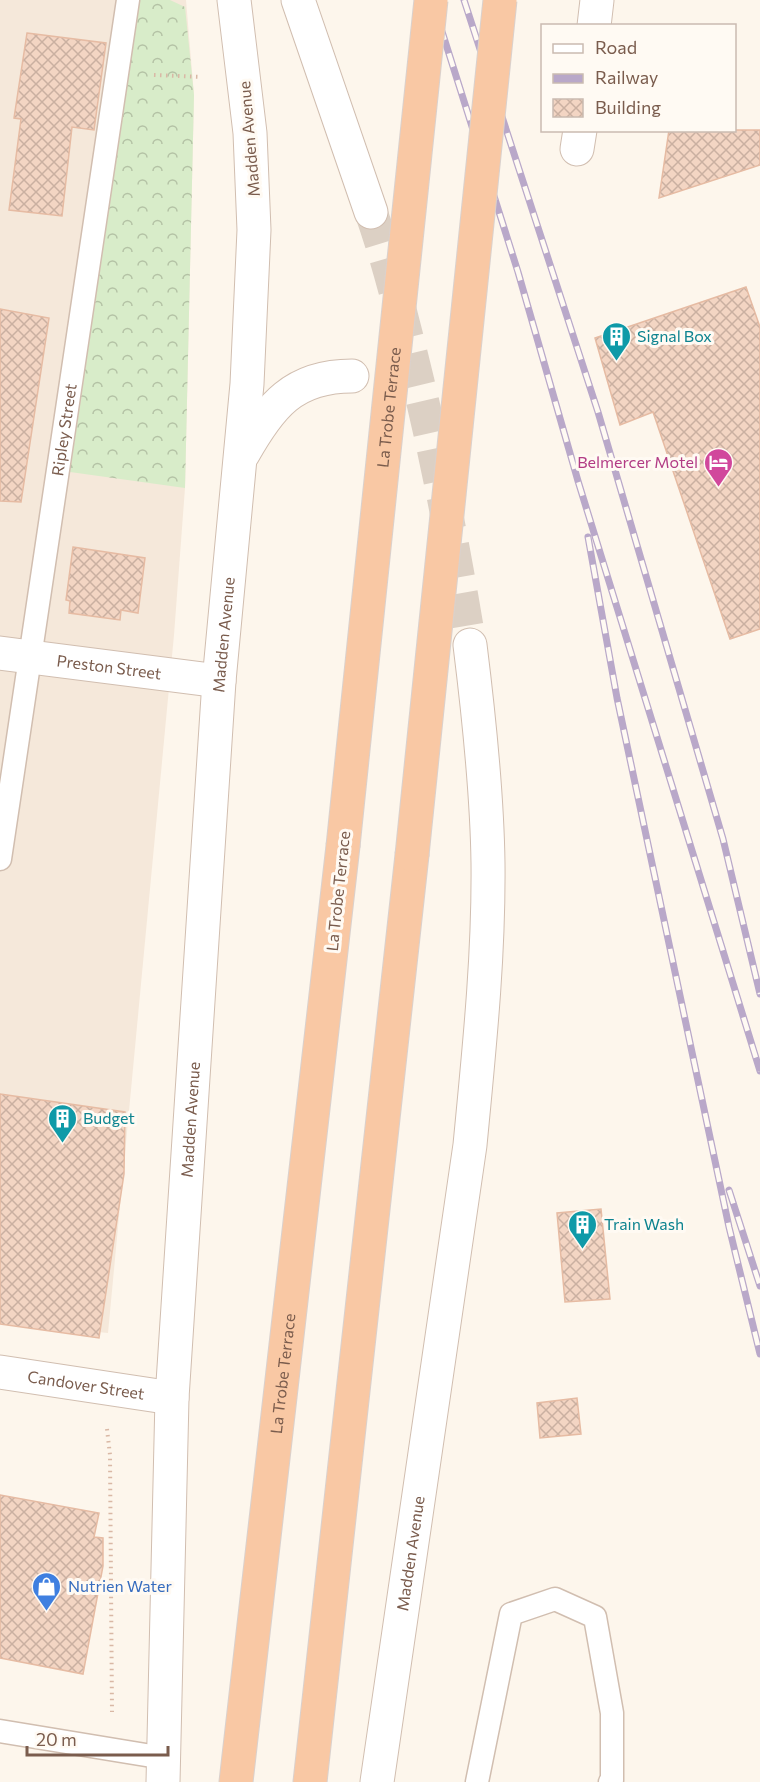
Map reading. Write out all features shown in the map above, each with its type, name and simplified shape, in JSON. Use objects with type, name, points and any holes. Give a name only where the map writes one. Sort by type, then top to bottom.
[{"type":"highway","name":"La Trobe Terrace","points":[[236,1782],[343,846],[431,0]]},
{"type":"highway","points":[[310,1782],[412,855],[500,0]]},
{"type":"street","name":"Madden Avenue","points":[[164,1770],[172,1398],[219,681],[247,384],[254,207],[250,133],[234,0]]},
{"type":"street","points":[[298,0],[371,212]]},
{"type":"street","points":[[594,24],[597,0]]},
{"type":"street","name":"Madden Avenue","points":[[241,458],[266,416],[295,389],[325,378],[352,376]]},
{"type":"street","name":"Madden Avenue","points":[[378,1782],[470,1145],[480,1044],[487,949],[488,862],[485,782],[470,645]]},
{"type":"street","name":"Preston Street","points":[[15,655],[219,681]]},
{"type":"street","name":"Candover Street","points":[[0,1372],[172,1398]]},
{"type":"lane","name":"Ripley Street","points":[[0,859],[15,655],[128,0]]},
{"type":"lane","points":[[477,1782],[512,1614],[555,1599],[595,1617],[612,1713],[612,1780],[610,1782]]},
{"type":"lane","points":[[0,1731],[164,1770]]},
{"type":"path","points":[[117,74],[211,78]]},
{"type":"path","points":[[106,1419],[110,1455],[112,1714]]},
{"type":"shaded area","points":[[0,0],[186,0],[194,95],[185,488],[174,635],[108,1333],[0,1322]]},
{"type":"green space","points":[[140,0],[170,0],[185,7],[194,95],[185,488],[70,472]]},
{"type":"building","points":[[27,33],[106,43],[94,130],[72,127],[62,216],[9,210],[21,119],[14,118]]},
{"type":"building","points":[[760,130],[760,165],[659,198],[669,132]]},
{"type":"building","points":[[746,287],[760,327],[760,629],[730,639],[653,412],[620,425],[595,338]]},
{"type":"building","points":[[0,309],[49,318],[21,502],[0,501]]},
{"type":"building","points":[[73,547],[145,558],[138,613],[121,610],[120,620],[69,613],[70,601],[66,600]]},
{"type":"building","points":[[0,1094],[125,1112],[124,1174],[99,1338],[0,1324]]},
{"type":"building","name":"Train Wash","points":[[601,1209],[610,1299],[565,1302],[557,1213]]},
{"type":"building","points":[[577,1398],[581,1434],[540,1438],[537,1403]]},
{"type":"building","name":"Nutrien Water","points":[[0,1495],[99,1513],[94,1537],[103,1538],[103,1566],[83,1674],[0,1658]]},
{"type":"tunnel","points":[[371,212],[397,299],[428,425],[451,535],[470,645]]},
{"type":"railway","points":[[432,0],[518,272],[578,481],[760,1071]]},
{"type":"railway","points":[[464,0],[598,412],[723,839],[760,994]]},
{"type":"railway","points":[[588,537],[617,698],[729,1227],[760,1354]]},
{"type":"railway","points":[[729,1190],[760,1286]]},
{"type":"place","name":"Signal Box","points":[[616,362]]},
{"type":"place","name":"Belmercer Motel","points":[[719,488]]},
{"type":"place","name":"Budget","points":[[62,1144]]},
{"type":"place","name":"Train Wash","points":[[583,1250]]},
{"type":"place","name":"Nutrien Water","points":[[47,1612]]}]
